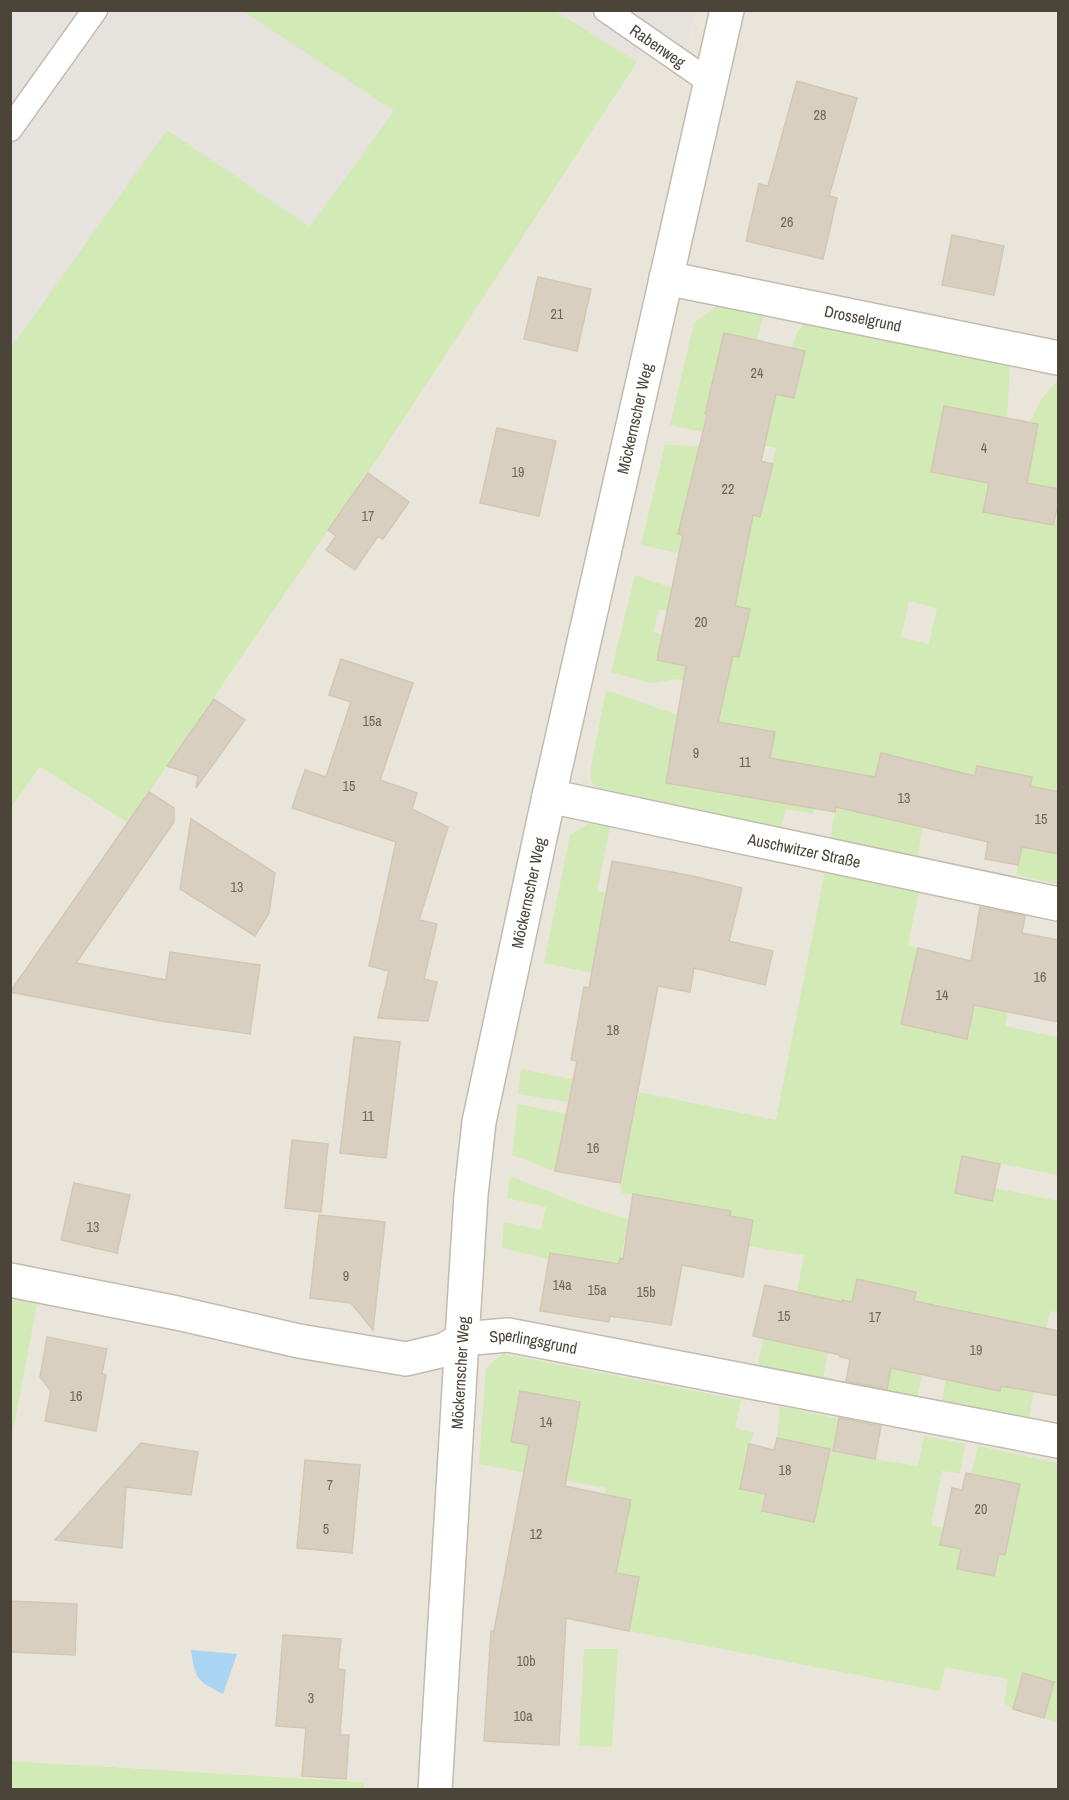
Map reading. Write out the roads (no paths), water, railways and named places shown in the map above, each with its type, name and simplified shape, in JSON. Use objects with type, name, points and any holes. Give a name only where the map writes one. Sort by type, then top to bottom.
[{"type":"street","name":"Möckernscher Weg","points":[[435,1790],[471,1195],[480,1122],[549,796],[727,10]]},
{"type":"street","name":"Drosselgrund","points":[[666,278],[1059,358]]},
{"type":"street","name":"Auschwitzer Straße","points":[[549,796],[1059,904]]},
{"type":"street","name":"Sperlingsgrund","points":[[10,1280],[177,1313],[299,1341],[406,1359],[444,1350],[462,1339],[508,1335],[1059,1441]]},
{"type":"lane","points":[[10,129],[95,10]]},
{"type":"lane","name":"Rabenweg","points":[[606,10],[710,82]]},
{"type":"water","points":[[191,1650],[237,1654],[223,1694],[199,1678]]}]
